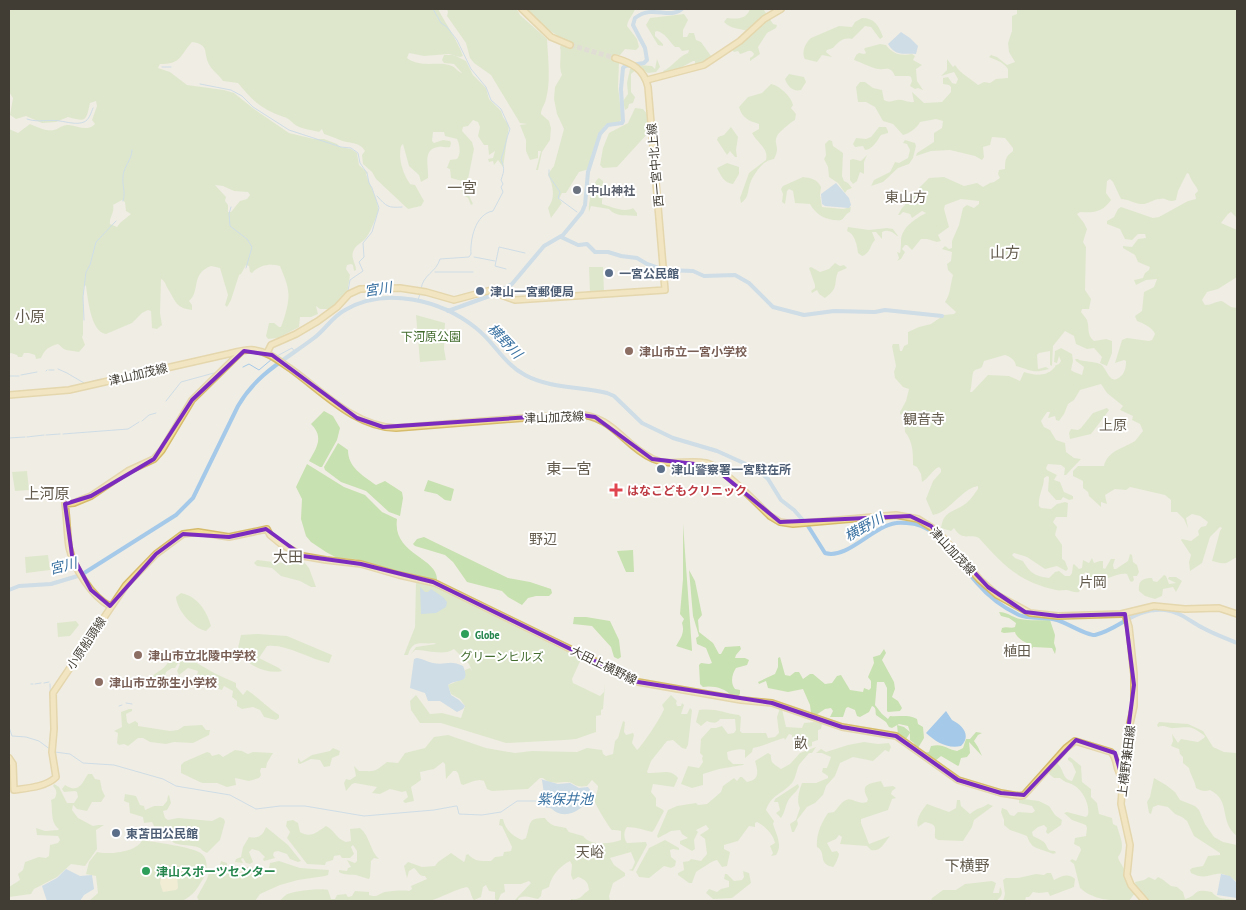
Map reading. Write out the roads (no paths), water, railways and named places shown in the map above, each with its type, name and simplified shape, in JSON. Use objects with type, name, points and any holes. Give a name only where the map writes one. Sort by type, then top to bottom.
[{"type":"main road","points":[[522,9],[551,37],[570,45]]},
{"type":"main road","points":[[647,80],[704,65],[740,41],[764,19],[781,9]]},
{"type":"main road","name":"西一宮中北上線","points":[[267,353],[271,345],[296,334],[318,321],[337,307],[350,294],[360,289],[400,288],[426,292],[454,300],[495,289],[515,300],[665,290],[647,80],[634,64],[616,58]]},
{"type":"main road","name":"津山加茂線","points":[[9,395],[69,390],[252,350],[274,356],[358,418],[370,424],[396,428],[575,414],[595,417],[611,426],[652,459],[665,463],[699,462],[712,466],[770,516],[787,524],[884,515],[910,516],[931,526],[988,587],[997,595],[1025,612],[1058,616],[1126,617],[1154,606],[1185,609],[1219,608],[1237,614]]},
{"type":"main road","name":"小原船頭線","points":[[9,758],[13,764],[14,790],[44,784],[54,778],[56,774],[52,751],[54,729],[53,693],[110,606],[95,595],[77,566],[70,548],[65,504],[74,503],[91,496],[128,471],[154,459],[162,450],[192,400],[244,351]]},
{"type":"main road","points":[[228,354],[232,356],[232,361]]},
{"type":"main road","name":"大田上横野線","points":[[110,606],[126,585],[156,554],[183,534],[199,532],[230,537],[267,529],[270,535],[281,544],[303,556],[361,564],[437,584],[638,682],[741,700],[772,703],[842,727],[896,736],[958,780],[996,791],[1024,796],[1066,748],[1075,741],[1113,753],[1117,770],[1122,777]]},
{"type":"main road","name":"上横野兼田線","points":[[1126,617],[1134,674],[1134,695],[1122,777],[1121,810],[1130,850],[1127,868],[1128,875],[1132,885],[1145,901]]},
{"type":"water","points":[[901,32],[918,46],[916,54],[897,53],[888,44]]},
{"type":"water","points":[[836,183],[849,198],[851,205],[849,208],[825,206],[822,204],[821,194]]},
{"type":"water","points":[[420,587],[425,592],[431,589],[443,597],[447,602],[446,607],[436,613],[421,614]]},
{"type":"water","points":[[417,658],[433,663],[454,663],[463,666],[465,672],[464,679],[448,685],[451,695],[465,706],[463,709],[457,712],[440,701],[428,701],[425,693],[410,688],[414,659]]},
{"type":"water","points":[[946,711],[966,734],[966,738],[961,746],[956,747],[942,744],[926,733]]},
{"type":"water","name":"紫保井池","points":[[540,779],[558,784],[570,783],[579,788],[588,787],[591,791],[591,797],[576,811],[561,814],[551,808],[546,808],[542,780]]},
{"type":"water","points":[[66,869],[80,876],[92,875],[94,889],[84,895],[80,901],[47,901],[42,886],[57,878]]},
{"type":"water","points":[[1221,874],[1230,876],[1237,883],[1237,898],[1217,895]]},
{"type":"waterway","points":[[421,289],[424,280],[436,267],[440,259],[469,257],[471,254],[471,242],[478,222],[487,213],[493,211],[503,192],[501,180],[504,169],[501,159],[510,129],[501,109],[491,100],[486,87],[471,69],[457,40],[447,27],[441,23],[433,9]]},
{"type":"waterway","name":"宮川","points":[[448,311],[495,294],[512,284],[544,246],[563,235],[582,212],[585,205],[588,172],[600,134],[608,125],[622,123],[623,121],[621,89],[623,68],[644,63],[647,60],[645,48],[633,25],[635,18],[648,12],[671,13],[682,9]]},
{"type":"waterway","points":[[162,67],[171,67]]},
{"type":"waterway","points":[[9,79],[9,90]]},
{"type":"waterway","points":[[200,84],[231,90],[242,96],[253,107],[289,130],[341,147],[351,148],[358,153],[360,163],[367,173],[379,208],[372,232],[363,243],[364,257],[359,262],[363,271],[350,280],[348,291]]},
{"type":"waterway","points":[[27,119],[81,123],[87,120],[93,108]]},
{"type":"waterway","points":[[123,201],[123,173],[131,157],[132,150]]},
{"type":"waterway","points":[[549,170],[549,176],[560,192],[558,198],[577,212]]},
{"type":"waterway","points":[[377,196],[388,206],[402,207]]},
{"type":"waterway","points":[[231,207],[229,214],[230,226],[247,239],[252,247],[246,268]]},
{"type":"waterway","points":[[84,320],[83,297],[86,272],[90,265],[96,242],[116,221]]},
{"type":"waterway","points":[[561,237],[578,245]]},
{"type":"waterway","points":[[579,245],[587,244],[595,252],[608,252],[637,258],[661,269]]},
{"type":"waterway","points":[[506,269],[495,266],[499,247],[525,253]]},
{"type":"waterway","points":[[474,257],[495,261]]},
{"type":"waterway","points":[[666,270],[693,271],[704,276],[735,275],[749,283],[773,307],[804,315],[834,311],[875,312],[885,310],[942,316]]},
{"type":"waterway","points":[[435,272],[473,272]]},
{"type":"waterway","points":[[418,300],[420,294]]},
{"type":"waterway","name":"横野川","points":[[9,590],[19,586],[51,584],[81,575],[176,515],[193,498],[238,406],[263,376],[318,335],[336,316],[345,310],[377,299],[395,298],[430,304],[462,318],[483,334],[511,365],[535,380],[607,393],[614,396],[642,423],[673,438],[717,451],[757,469],[768,479],[781,500],[794,510],[808,526],[825,553],[842,552],[887,525],[896,523],[915,524],[925,527],[934,533],[986,592],[1002,605],[1019,615],[1057,620],[1095,635],[1135,615],[1154,610],[1165,610],[1180,615],[1207,630],[1237,643]]},
{"type":"waterway","points":[[277,356],[292,348],[295,352]]},
{"type":"waterway","points":[[243,367],[249,364],[259,370],[272,359]]},
{"type":"waterway","points":[[58,369],[84,383]]},
{"type":"waterway","points":[[49,370],[54,370]]},
{"type":"waterway","points":[[21,375],[37,372]]},
{"type":"waterway","points":[[166,401],[181,382],[214,373]]},
{"type":"waterway","points":[[9,376],[19,376]]},
{"type":"waterway","points":[[104,379],[116,376]]},
{"type":"waterway","points":[[93,381],[101,379]]},
{"type":"waterway","points":[[142,421],[149,415],[156,413]]},
{"type":"waterway","points":[[63,434],[128,429],[139,422]]},
{"type":"waterway","points":[[46,435],[60,434]]},
{"type":"waterway","points":[[27,437],[44,435]]},
{"type":"waterway","points":[[9,438],[25,437]]},
{"type":"waterway","points":[[44,683],[49,682]]},
{"type":"waterway","points":[[35,684],[41,683]]},
{"type":"waterway","points":[[50,684],[51,718]]},
{"type":"waterway","points":[[126,703],[132,704]]},
{"type":"waterway","points":[[50,743],[51,722]]},
{"type":"waterway","points":[[9,727],[12,736],[26,737],[39,741],[51,750]]},
{"type":"waterway","points":[[55,752],[70,754],[83,763],[114,765],[163,779],[176,786],[230,795],[256,809],[280,806],[305,806],[364,816],[434,810],[457,806],[459,814],[482,815],[501,812],[517,801],[537,801]]},
{"type":"tunnel","points":[[570,45],[615,58]]},
{"type":"place","name":"中山神社","points":[[577,190]]},
{"type":"place","name":"一宮公民館","points":[[609,273]]},
{"type":"place","name":"津山一宮郵便局","points":[[480,291]]},
{"type":"place","name":"津山市立一宮小学校","points":[[629,351]]},
{"type":"place","name":"津山警察署一宮駐在所","points":[[661,469]]},
{"type":"place","name":"はなこどもクリニック","points":[[616,490]]},
{"type":"place","name":"Globe","points":[[465,634]]},
{"type":"place","name":"津山市立北陵中学校","points":[[138,655]]},
{"type":"place","name":"津山市立弥生小学校","points":[[99,682]]},
{"type":"place","name":"東苫田公民館","points":[[116,833]]},
{"type":"place","name":"津山スポーツセンター","points":[[146,871]]},
{"type":"district","name":"一宮","points":[[462,187]]},
{"type":"district","name":"東山方","points":[[906,197]]},
{"type":"district","name":"山方","points":[[1005,252]]},
{"type":"district","name":"小原","points":[[30,316]]},
{"type":"district","name":"観音寺","points":[[924,419]]},
{"type":"district","name":"上原","points":[[1113,425]]},
{"type":"district","name":"東一宮","points":[[569,468]]},
{"type":"district","name":"上河原","points":[[47,493]]},
{"type":"district","name":"野辺","points":[[543,539]]},
{"type":"district","name":"大田","points":[[288,556]]},
{"type":"district","name":"片岡","points":[[1093,582]]},
{"type":"district","name":"植田","points":[[1017,651]]},
{"type":"district","name":"畝","points":[[801,743]]},
{"type":"district","name":"天峪","points":[[590,852]]},
{"type":"district","name":"下横野","points":[[967,865]]},
{"type":"park label","name":"下河原公園","points":[[431,336]]},
{"type":"park label","name":"グリーンヒルズ","points":[[502,656]]}]
